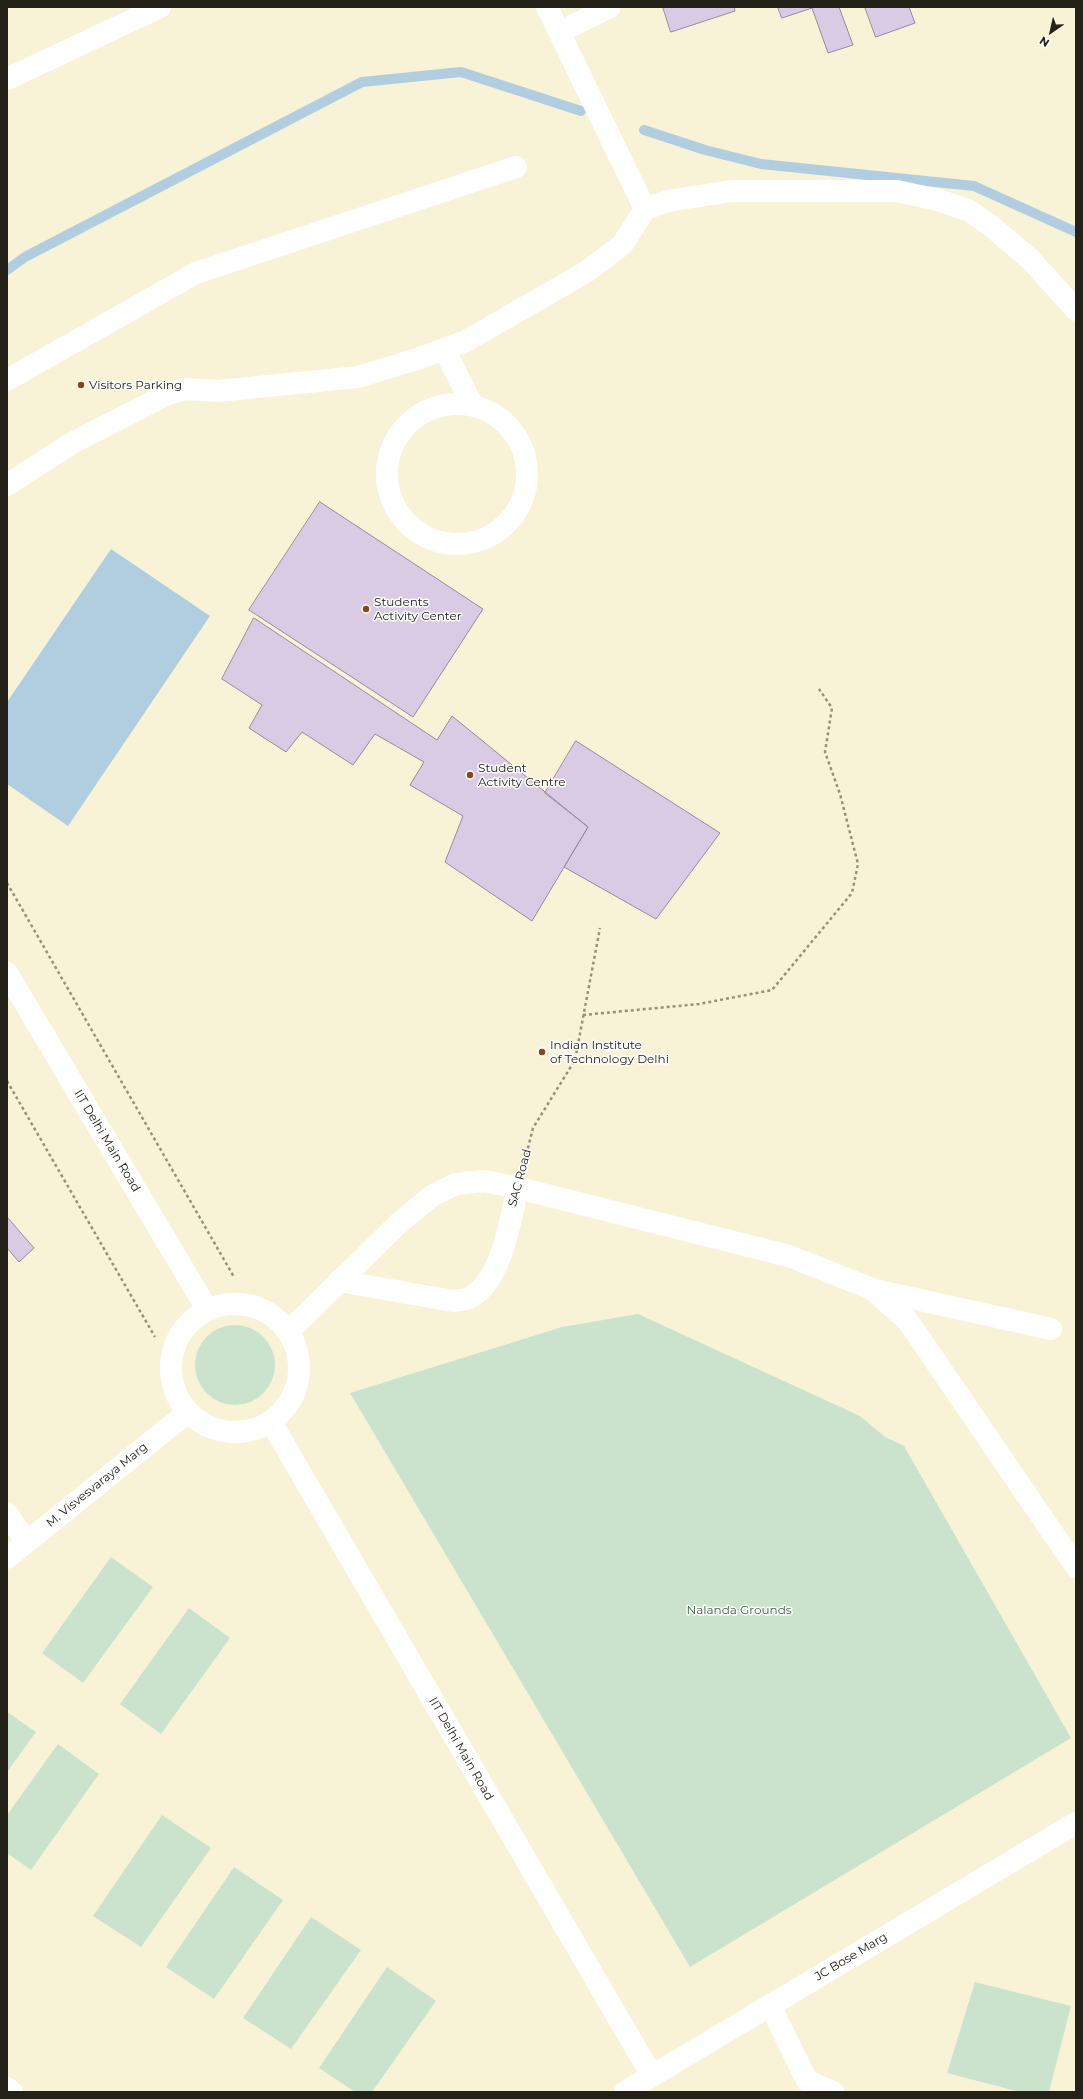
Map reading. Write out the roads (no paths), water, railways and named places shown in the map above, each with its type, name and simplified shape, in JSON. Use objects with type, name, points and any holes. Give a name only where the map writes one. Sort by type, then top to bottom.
[{"type":"street","points":[[7,79],[160,7]]},
{"type":"street","points":[[547,7],[646,209]]},
{"type":"street","points":[[560,32],[610,7]]},
{"type":"street","points":[[7,380],[196,273],[516,167]]},
{"type":"street","points":[[7,484],[72,443],[170,393],[184,389],[218,391],[358,377],[466,341],[586,272],[622,245],[646,209],[668,201],[731,191],[897,191],[938,200],[970,212],[991,226],[1030,259],[1076,310]]},
{"type":"street","points":[[444,349],[472,404],[493,413],[510,427],[522,446],[528,468],[526,490],[517,511],[503,528],[484,540],[462,544],[439,542],[417,532],[400,515],[389,493],[386,469],[392,446],[405,426],[424,411],[448,404],[472,404]]},
{"type":"street","name":"IIT Delhi Main Road","points":[[7,973],[207,1309]]},
{"type":"street","points":[[289,1331],[398,1224],[433,1195],[456,1184],[484,1182],[518,1188],[789,1256],[872,1289],[1051,1329]]},
{"type":"street","name":"SAC Road","points":[[339,1281],[453,1301],[471,1297],[488,1281],[499,1262],[518,1188]]},
{"type":"street","points":[[872,1289],[908,1321],[1076,1567]]},
{"type":"street","points":[[237,1303],[254,1306],[289,1331],[299,1355],[299,1381],[289,1405],[271,1422],[250,1431],[227,1432],[206,1425],[188,1412],[174,1392],[171,1375],[172,1360],[178,1336],[190,1323],[207,1309],[237,1303]]},
{"type":"street","name":"M. Visvesvaraya Marg","points":[[7,1558],[188,1412]]},
{"type":"street","name":"IIT Delhi Main Road","points":[[271,1422],[652,2076]]},
{"type":"street","points":[[7,1514],[27,1542]]},
{"type":"street","name":"JC Bose Marg","points":[[625,2092],[1076,1823]]},
{"type":"street","points":[[770,2005],[807,2081],[833,2092]]},
{"type":"street","points":[[7,2088],[12,2092]]},
{"type":"water","points":[[111,549],[210,616],[68,826],[7,784],[7,702]]},
{"type":"waterway","points":[[7,270],[25,257],[362,82],[461,72],[581,111]]},
{"type":"waterway","points":[[644,130],[705,150],[761,164],[974,186],[1076,232]]},
{"type":"place","name":"Visitors Parking","points":[[81,385]]},
{"type":"place","name":"Students Activity Center","points":[[366,609]]},
{"type":"place","name":"Student Activity Centre","points":[[470,775]]},
{"type":"place","name":"Indian Institute of Technology Delhi","points":[[542,1052]]},
{"type":"park label","name":"Nalanda Grounds","points":[[739,1610]]}]
